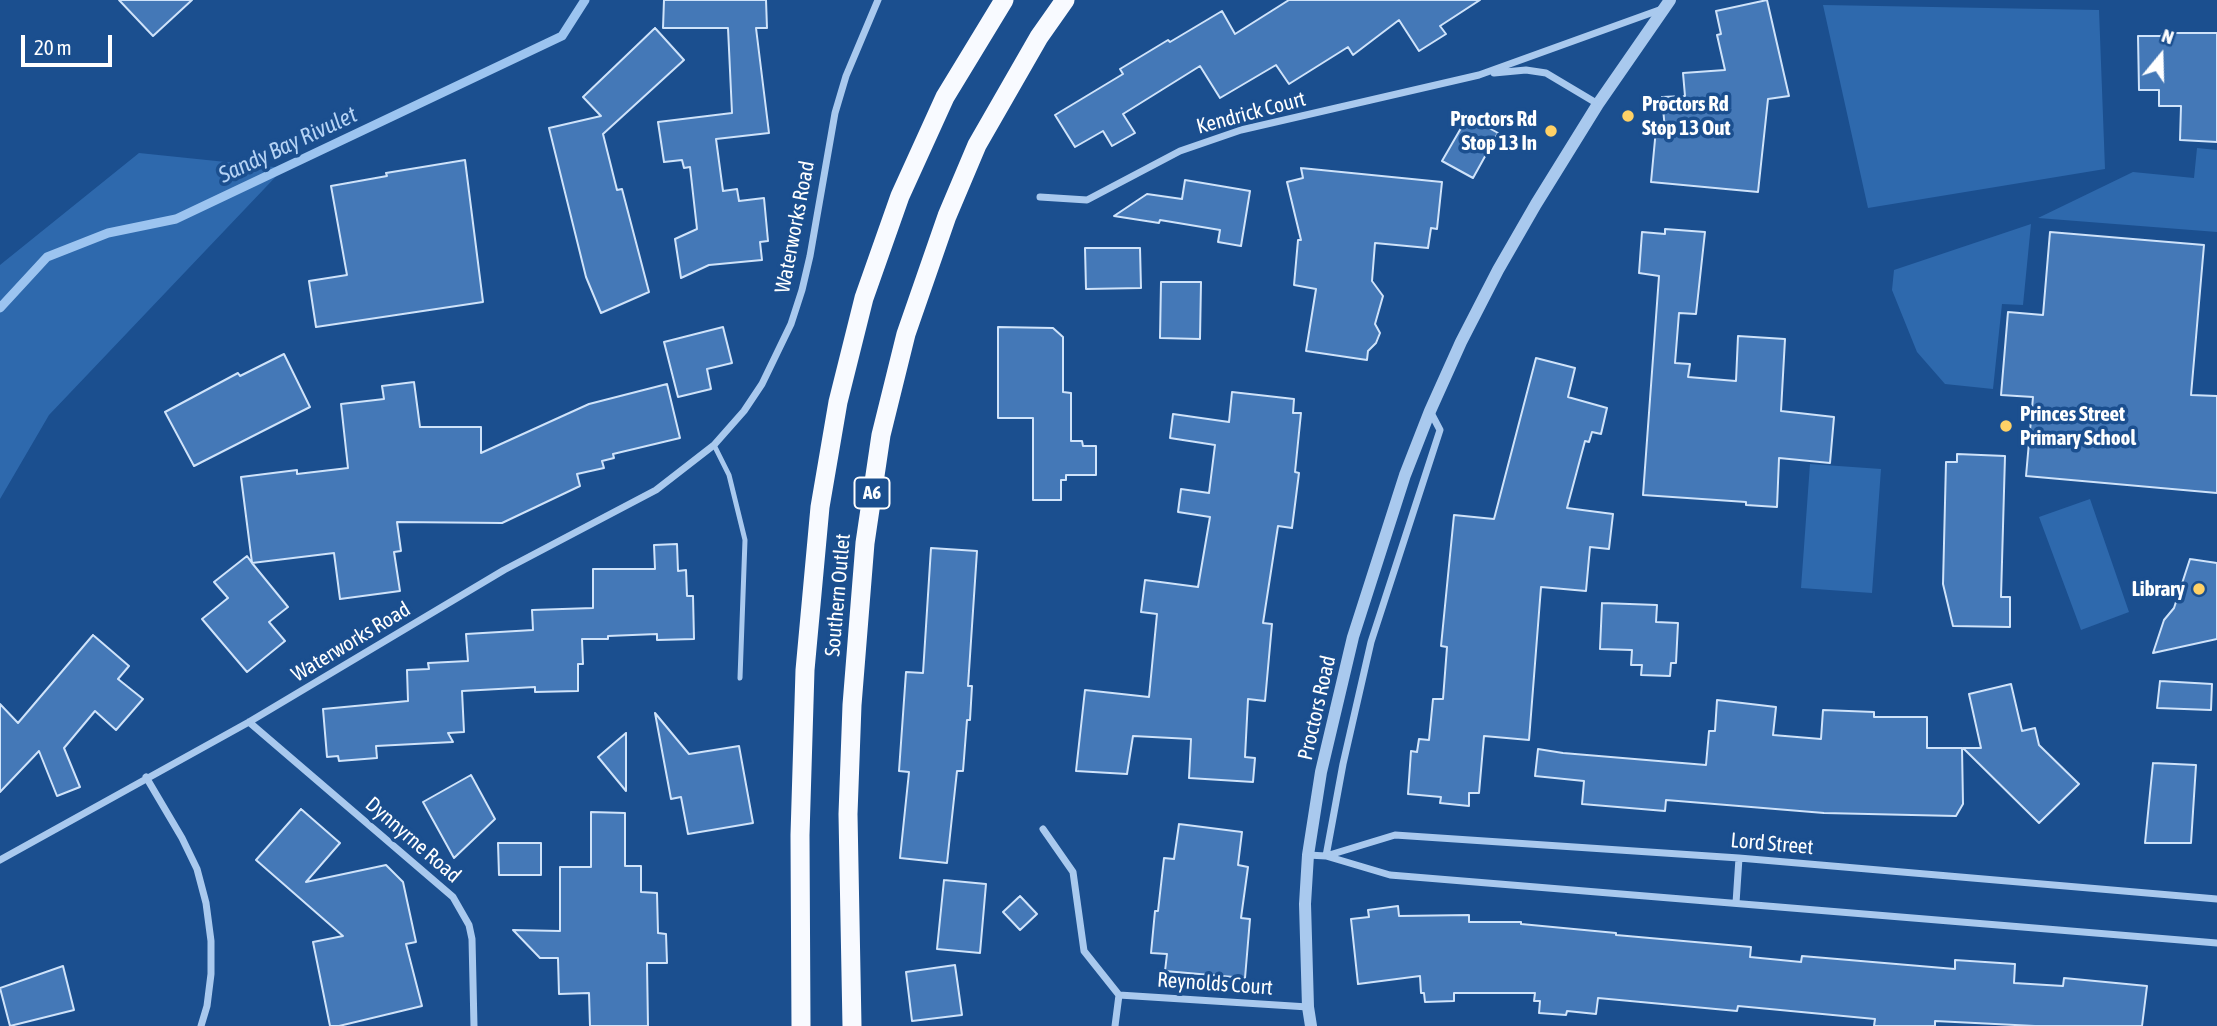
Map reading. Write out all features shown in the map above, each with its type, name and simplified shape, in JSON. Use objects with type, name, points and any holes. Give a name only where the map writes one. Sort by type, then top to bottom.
[{"type":"highway","name":"Southern Outlet","points":[[801,1026],[800,835],[806,657],[820,507],[838,402],[864,298],[901,196],[945,97],[1004,0]]},
{"type":"highway","name":"Southern Outlet","points":[[852,1026],[848,814],[852,705],[865,543],[881,435],[906,334],[947,216],[990,121],[1039,37],[1065,0]]},
{"type":"street","name":"Waterworks Road","points":[[0,860],[249,722],[504,570],[656,490],[714,444],[744,411],[762,384],[791,324],[810,256],[835,113],[846,76],[878,0]]},
{"type":"street","name":"Kendrick Court","points":[[1479,75],[1666,4]]},
{"type":"street","name":"Proctors Road","points":[[1311,1026],[1305,904],[1308,855],[1321,772],[1353,637],[1405,475],[1461,342],[1498,270],[1598,104],[1666,4]]},
{"type":"street","name":"Kendrick Court","points":[[1040,197],[1087,200],[1180,151],[1241,130],[1479,75],[1526,70],[1546,73],[1598,104]]},
{"type":"street","name":"Proctors Road","points":[[1326,856],[1343,764],[1371,642],[1440,430],[1430,411]]},
{"type":"street","name":"Dynnyrne Road","points":[[249,722],[440,884],[458,904],[469,925],[472,940],[474,1026]]},
{"type":"street","points":[[146,778],[197,869],[206,903],[211,941],[211,974],[207,1006],[201,1026]]},
{"type":"street","points":[[1043,830],[1073,872],[1084,951],[1119,995],[1115,1026]]},
{"type":"street","name":"Lord Street","points":[[1326,856],[1395,835],[1739,858],[2217,899]]},
{"type":"street","name":"Lord Street","points":[[1308,855],[1326,856],[1390,875],[2217,943]]},
{"type":"street","points":[[1736,902],[1739,858]]},
{"type":"street","name":"Reynolds Court","points":[[1119,995],[1308,1007]]},
{"type":"lane","points":[[714,444],[729,475],[745,540],[740,678]]},
{"type":"shaded area","points":[[1823,5],[2099,10],[2105,169],[1868,208]]},
{"type":"shaded area","points":[[2197,148],[2217,150],[2217,232],[2038,218],[2133,172],[2194,178]]},
{"type":"shaded area","points":[[139,153],[284,168],[49,415],[0,499],[0,265]]},
{"type":"shaded area","points":[[2031,224],[2023,305],[2002,304],[1993,389],[1945,384],[1917,352],[1892,290],[1894,270]]},
{"type":"shaded area","points":[[1810,464],[1881,469],[1872,593],[1801,588]]},
{"type":"shaded area","points":[[2090,499],[2129,612],[2081,630],[2039,517]]},
{"type":"building","points":[[119,0],[192,0],[153,36]]},
{"type":"building","points":[[664,0],[766,0],[767,28],[756,28],[769,133],[716,139],[723,191],[737,189],[739,201],[764,198],[768,241],[760,242],[762,260],[709,265],[681,278],[675,239],[697,229],[690,167],[684,168],[682,160],[664,162],[658,122],[732,113],[728,28],[663,28]]},
{"type":"building","points":[[1289,0],[1480,0],[1440,26],[1446,34],[1419,51],[1399,20],[1353,55],[1348,47],[1289,84],[1276,65],[1220,98],[1200,66],[1123,114],[1135,133],[1112,146],[1103,131],[1075,147],[1055,115],[1123,74],[1120,69],[1222,11],[1235,34]]},
{"type":"building","points":[[1767,0],[1789,96],[1768,99],[1758,192],[1651,182],[1656,129],[1665,130],[1662,97],[1685,96],[1683,73],[1725,70],[1717,35],[1721,34],[1716,11]]},
{"type":"building","points":[[655,28],[684,60],[603,134],[617,190],[622,189],[649,292],[601,313],[586,277],[549,128],[601,116],[583,97]]},
{"type":"building","points":[[2163,33],[2217,33],[2217,142],[2180,140],[2181,106],[2159,106],[2159,90],[2139,90],[2138,36],[2161,36]]},
{"type":"building","points":[[1468,116],[1498,133],[1473,178],[1442,161]]},
{"type":"building","points":[[465,160],[483,302],[316,327],[309,281],[347,275],[331,186],[387,176],[386,173]]},
{"type":"building","points":[[1301,168],[1442,182],[1437,229],[1431,228],[1428,248],[1375,243],[1372,281],[1383,296],[1375,324],[1380,333],[1376,343],[1368,351],[1367,360],[1306,351],[1316,289],[1294,285],[1298,240],[1301,240],[1287,182],[1303,178]]},
{"type":"building","points":[[1185,180],[1250,191],[1241,246],[1218,242],[1220,230],[1114,216],[1147,194],[1182,199]]},
{"type":"building","points":[[1665,229],[1705,232],[1696,314],[1679,313],[1675,363],[1690,364],[1688,377],[1736,381],[1738,336],[1785,339],[1781,411],[1834,417],[1830,463],[1779,458],[1777,507],[1746,505],[1746,502],[1643,495],[1659,276],[1639,273],[1642,232],[1665,234]]},
{"type":"building","name":"Princes Street Primary School","points":[[2050,232],[2204,245],[2191,395],[2217,396],[2217,493],[2026,476],[2033,397],[2001,395],[2008,312],[2043,315]]},
{"type":"building","points":[[1085,248],[1140,248],[1141,288],[1086,289]]},
{"type":"building","points":[[1161,282],[1201,282],[1200,339],[1160,338]]},
{"type":"building","points":[[723,327],[732,363],[707,369],[711,389],[678,397],[664,342]]},
{"type":"building","points":[[998,327],[1053,328],[1063,337],[1063,392],[1071,393],[1071,441],[1082,441],[1083,446],[1096,446],[1096,475],[1066,475],[1066,480],[1061,480],[1061,500],[1033,500],[1033,418],[998,418]]},
{"type":"building","points":[[284,354],[310,407],[194,466],[165,412],[238,373],[240,376]]},
{"type":"building","points":[[1536,358],[1575,368],[1568,397],[1607,408],[1601,434],[1592,432],[1589,442],[1585,441],[1567,508],[1613,514],[1609,549],[1590,547],[1586,591],[1541,587],[1529,740],[1484,736],[1479,793],[1469,793],[1469,806],[1440,803],[1441,797],[1408,794],[1411,751],[1417,752],[1419,739],[1429,740],[1433,699],[1443,699],[1447,647],[1441,646],[1454,515],[1494,519]]},
{"type":"building","points":[[414,382],[420,427],[481,427],[481,453],[589,404],[667,384],[680,438],[613,454],[614,458],[602,461],[604,468],[577,474],[580,486],[502,523],[397,522],[401,551],[394,552],[400,591],[340,599],[334,553],[252,563],[241,477],[297,470],[297,474],[348,468],[341,404],[384,399],[382,386]]},
{"type":"building","points":[[1232,392],[1294,399],[1293,413],[1301,413],[1295,472],[1299,473],[1292,528],[1278,526],[1263,623],[1272,624],[1265,701],[1248,699],[1245,757],[1255,758],[1253,782],[1189,778],[1191,739],[1133,736],[1127,774],[1076,771],[1085,690],[1149,697],[1157,614],[1141,612],[1145,580],[1198,587],[1210,517],[1178,512],[1181,489],[1209,493],[1215,445],[1170,438],[1173,414],[1229,422]]},
{"type":"building","points":[[1957,454],[2005,456],[2001,597],[2010,597],[2010,627],[1953,626],[1943,584],[1946,462],[1957,462]]},
{"type":"building","points":[[677,544],[678,571],[686,570],[687,596],[693,596],[694,639],[657,640],[657,634],[582,639],[583,664],[578,664],[578,691],[535,692],[535,687],[462,691],[464,732],[448,733],[453,742],[376,746],[377,758],[339,761],[338,756],[327,757],[323,709],[408,701],[407,670],[429,669],[428,663],[468,661],[466,634],[533,630],[532,610],[593,608],[593,569],[655,569],[654,545]]},
{"type":"building","points":[[931,548],[977,551],[968,686],[972,686],[970,720],[967,720],[963,771],[957,771],[947,863],[900,858],[909,772],[899,771],[906,672],[923,673]]},
{"type":"building","points":[[247,556],[288,607],[269,622],[285,641],[247,672],[202,619],[228,598],[214,582]]},
{"type":"building","name":"Library","points":[[2190,559],[2217,563],[2217,639],[2153,653],[2164,620],[2174,608]]},
{"type":"building","points":[[1602,603],[1657,605],[1656,622],[1678,623],[1676,663],[1671,663],[1670,676],[1641,675],[1642,665],[1631,665],[1632,650],[1600,649]]},
{"type":"building","points":[[93,635],[129,666],[118,679],[143,699],[116,730],[95,711],[64,748],[80,787],[57,796],[39,751],[0,792],[0,704],[18,723]]},
{"type":"building","points":[[2160,681],[2212,684],[2211,710],[2157,708]]},
{"type":"building","points":[[2011,684],[2022,731],[2035,728],[2039,745],[2079,784],[2039,823],[1963,748],[1981,748],[1969,694]]},
{"type":"building","points":[[1717,700],[1776,707],[1773,735],[1821,739],[1823,710],[1874,712],[1874,717],[1927,717],[1927,748],[1962,748],[1963,804],[1956,816],[1824,813],[1666,800],[1665,811],[1582,804],[1584,781],[1535,776],[1538,749],[1706,765],[1709,731],[1715,731]]},
{"type":"building","points":[[655,713],[689,754],[739,746],[753,823],[688,834],[681,797],[671,799]]},
{"type":"building","points":[[626,733],[626,791],[598,757]]},
{"type":"building","points":[[2153,763],[2196,765],[2191,843],[2145,843]]},
{"type":"building","points":[[471,775],[495,819],[454,858],[423,802]]},
{"type":"building","points":[[301,809],[340,843],[306,882],[386,865],[403,882],[416,942],[406,944],[422,1006],[330,1026],[313,942],[343,936],[256,860]]},
{"type":"building","points":[[591,812],[625,813],[625,866],[641,866],[641,892],[657,893],[658,933],[666,934],[667,963],[647,963],[648,1026],[590,1026],[589,993],[559,994],[558,958],[540,958],[513,930],[560,931],[560,867],[591,867]]},
{"type":"building","points":[[1179,824],[1242,832],[1238,865],[1248,867],[1241,918],[1250,919],[1245,978],[1165,971],[1167,954],[1151,953],[1164,858],[1174,859]]},
{"type":"building","points":[[498,843],[541,843],[541,875],[499,875]]},
{"type":"building","points":[[944,880],[986,884],[980,953],[937,949]]},
{"type":"building","points":[[1020,896],[1037,914],[1020,930],[1003,912]]},
{"type":"building","points":[[1398,906],[1399,916],[1469,915],[1469,922],[1521,922],[1616,935],[1751,947],[1750,957],[1801,962],[1802,956],[1955,969],[1955,960],[2015,964],[2014,983],[2063,986],[2064,978],[2147,986],[2142,1026],[2035,1026],[1935,1021],[1935,1026],[1874,1026],[1875,1019],[1738,1006],[1737,1011],[1598,998],[1596,1014],[1567,1011],[1566,1015],[1539,1013],[1540,1001],[1534,1001],[1535,993],[1454,993],[1454,1001],[1425,1002],[1424,993],[1421,993],[1420,976],[1358,984],[1351,919],[1369,917],[1368,910]]},
{"type":"building","points":[[955,965],[962,1015],[912,1021],[906,972]]},
{"type":"building","points":[[63,966],[74,1010],[10,1026],[0,988]]},
{"type":"waterway","name":"Sandy Bay Rivulet","points":[[0,308],[47,257],[108,233],[176,219],[562,36],[585,0]]},
{"type":"place","name":"Proctors Rd Stop 13 Out","points":[[1628,116]]},
{"type":"place","name":"Proctors Rd Stop 13 In","points":[[1551,131]]},
{"type":"place","name":"Princes Street Primary School","points":[[2006,426]]},
{"type":"place","name":"Library","points":[[2199,589]]}]
